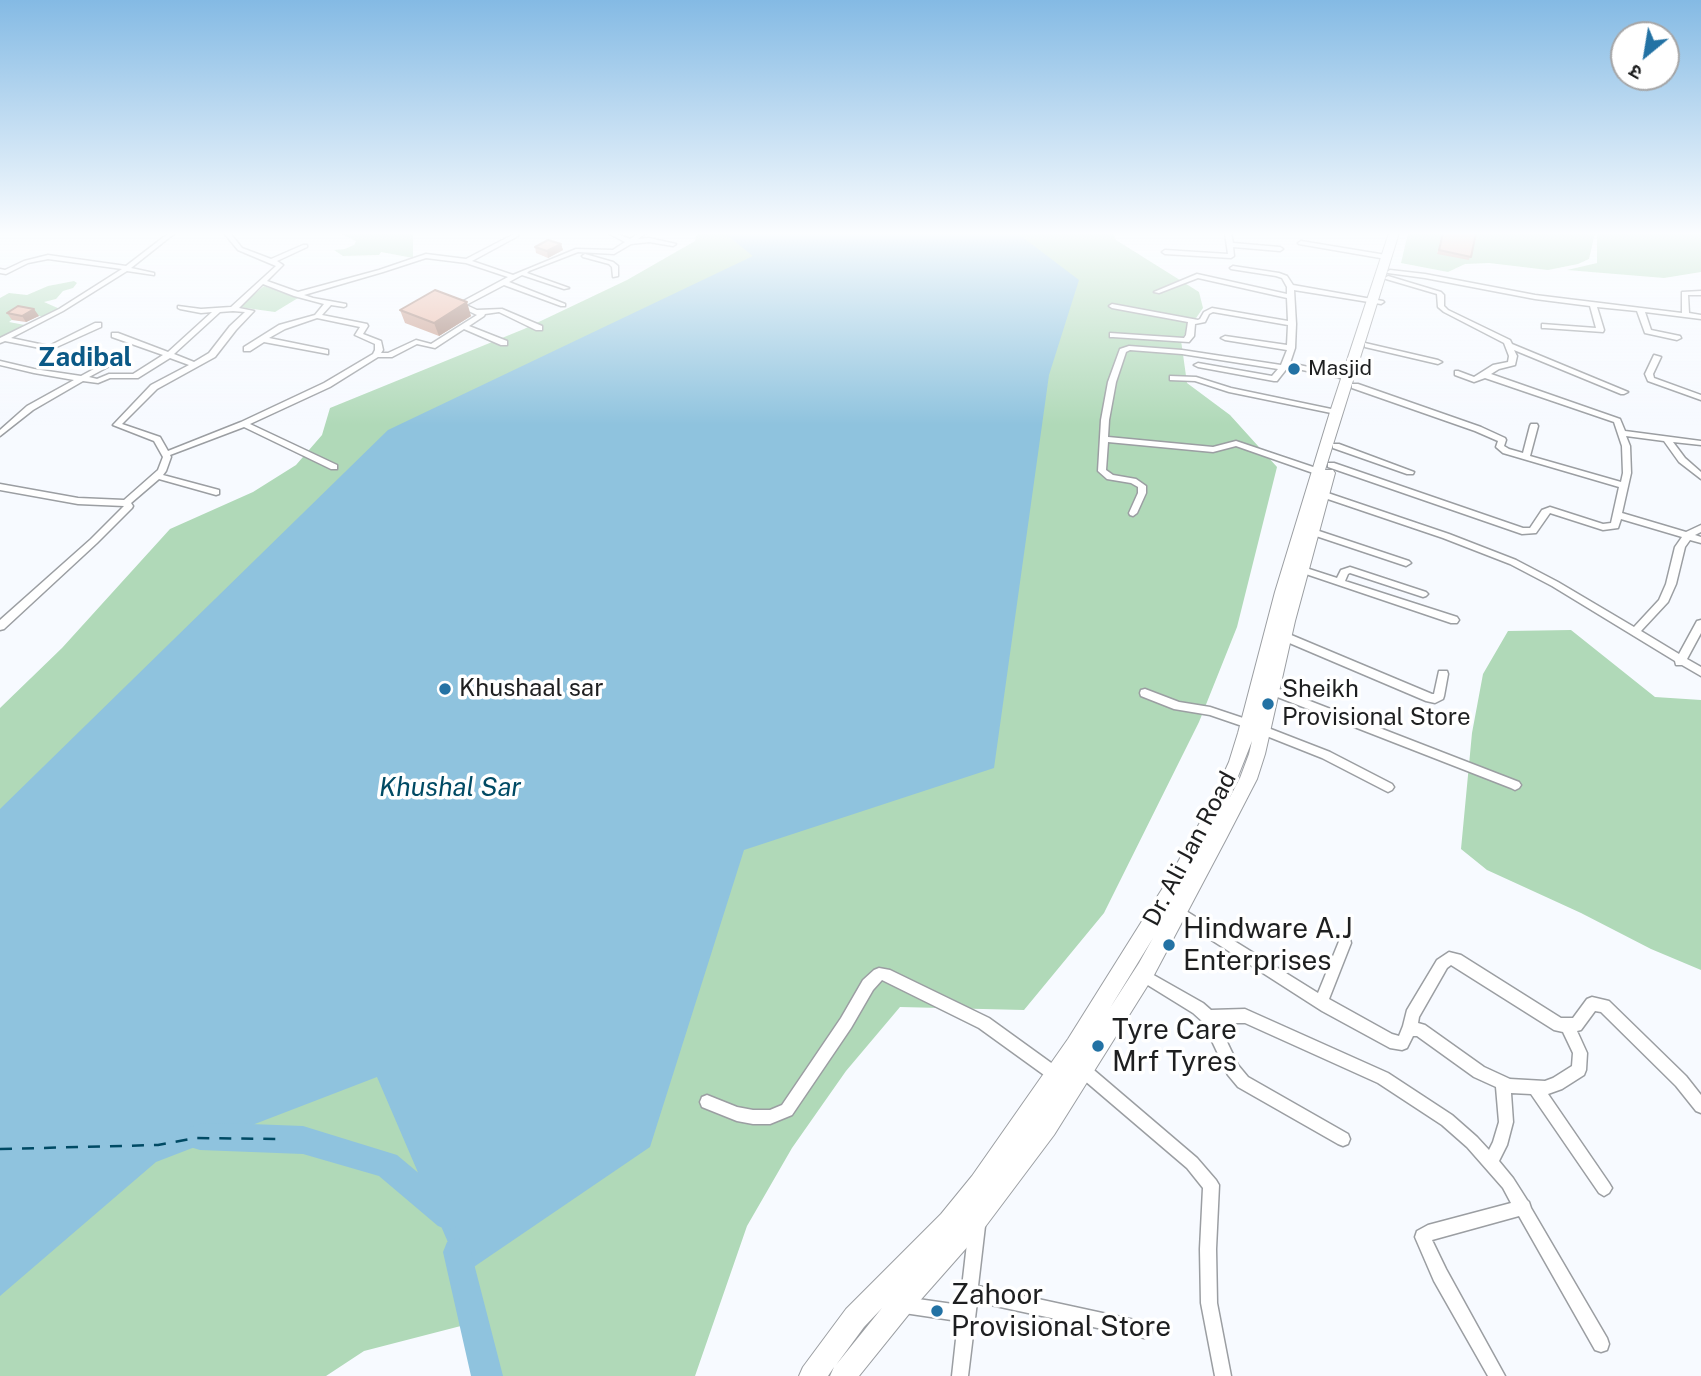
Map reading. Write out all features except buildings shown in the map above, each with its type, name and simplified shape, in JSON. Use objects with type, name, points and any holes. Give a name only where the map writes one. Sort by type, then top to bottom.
[{"type":"main road","name":"Dr. Ali Jan Road","points":[[812,1376],[855,1318],[948,1222],[980,1184],[1182,888],[1245,764],[1318,493],[1379,297]]},
{"type":"main road","name":"Dr. Ali Jan Road","points":[[1328,460],[1336,412],[1368,345],[1377,302]]},
{"type":"main road","name":"Dr. Ali Jan Road","points":[[1283,625],[1303,570],[1313,532],[1318,493]]},
{"type":"main road","name":"Dr. Ali Jan Road","points":[[843,1376],[900,1305],[977,1219],[1046,1127],[1143,975],[1178,912],[1182,888]]},
{"type":"street","points":[[2,340],[81,297]]},
{"type":"street","points":[[233,309],[246,297]]},
{"type":"street","points":[[305,297],[344,305]]},
{"type":"street","points":[[461,305],[475,297]]},
{"type":"street","points":[[544,297],[563,304]]},
{"type":"street","points":[[1198,365],[1274,379],[1285,366],[1291,348],[1291,297]]},
{"type":"street","points":[[1349,297],[1377,302]]},
{"type":"street","points":[[1441,297],[1441,307],[1446,311],[1496,335],[1510,346],[1624,392]]},
{"type":"street","points":[[1537,297],[1701,317]]},
{"type":"street","points":[[1684,297],[1686,315]]},
{"type":"street","points":[[451,302],[479,312],[500,310],[539,328]]},
{"type":"street","points":[[317,316],[329,303]]},
{"type":"street","points":[[1545,326],[1600,330],[1593,304]]},
{"type":"street","points":[[1112,306],[1192,321],[1203,321],[1206,313],[1212,310],[1292,324]]},
{"type":"street","points":[[0,487],[78,501],[125,503],[158,476],[166,464],[166,454],[157,439],[117,425],[154,387],[212,355],[233,328],[251,311],[233,309],[217,312],[180,307]]},
{"type":"street","points":[[1640,309],[1648,331],[1677,338]]},
{"type":"street","points":[[0,363],[97,381],[109,376],[135,376],[169,355],[217,312]]},
{"type":"street","points":[[166,454],[244,424],[327,385],[376,355],[389,355],[416,342],[432,346],[482,315],[479,312]]},
{"type":"street","points":[[247,349],[282,327],[317,316],[365,326],[359,335],[380,346],[376,355]]},
{"type":"street","points":[[1113,335],[1185,340],[1190,336],[1192,321]]},
{"type":"street","points":[[2,340],[50,348],[98,326]]},
{"type":"street","points":[[465,327],[504,343]]},
{"type":"street","points":[[115,335],[195,365]]},
{"type":"street","points":[[1225,338],[1291,348]]},
{"type":"street","points":[[262,339],[325,352]]},
{"type":"street","points":[[1368,345],[1438,362]]},
{"type":"street","points":[[1458,373],[1474,380],[1496,367],[1512,363],[1510,346]]},
{"type":"street","points":[[1133,513],[1142,492],[1142,485],[1102,471],[1103,439],[1112,382],[1118,360],[1125,349],[1182,352],[1285,366],[1351,382],[1478,429],[1502,440],[1502,449],[1624,486]]},
{"type":"street","points":[[1657,357],[1649,373],[1651,379],[1701,398]]},
{"type":"street","points":[[0,434],[30,408],[85,379],[114,360]]},
{"type":"street","points":[[1328,460],[1522,531],[1533,531],[1547,510],[1610,528],[1615,526],[1627,462],[1622,433],[1614,418],[1485,375]]},
{"type":"street","points":[[1173,377],[1196,379],[1228,390],[1336,412]]},
{"type":"street","points":[[244,424],[334,467]]},
{"type":"street","points":[[1526,456],[1534,426]]},
{"type":"street","points":[[1622,433],[1701,443]]},
{"type":"street","points":[[1103,439],[1213,450],[1224,449],[1237,443],[1410,472]]},
{"type":"street","points":[[1667,439],[1682,460],[1701,476]]},
{"type":"street","points":[[158,476],[216,492]]},
{"type":"street","points":[[1318,493],[1447,536],[1513,562],[1565,590],[1701,673]]},
{"type":"street","points":[[0,626],[94,541],[129,506],[125,503]]},
{"type":"street","points":[[1618,515],[1701,540]]},
{"type":"street","points":[[1634,633],[1663,602],[1671,584],[1680,547],[1688,535],[1701,528]]},
{"type":"street","points":[[1313,532],[1406,563]]},
{"type":"street","points":[[1303,570],[1454,620]]},
{"type":"street","points":[[1340,582],[1344,572],[1350,570],[1423,594]]},
{"type":"street","points":[[1681,662],[1701,624]]},
{"type":"street","points":[[1283,625],[1430,698],[1435,699],[1439,695],[1443,674]]},
{"type":"street","points":[[1264,688],[1515,785]]},
{"type":"street","points":[[1145,693],[1178,706],[1210,711],[1255,727],[1326,755],[1388,787]]},
{"type":"street","points":[[1178,912],[1321,1002],[1396,1044],[1402,1043],[1410,1028],[1412,1015],[1442,964],[1449,958],[1466,965],[1559,1025],[1576,1025],[1592,1004],[1604,1006],[1681,1081],[1701,1106]]},
{"type":"street","points":[[1321,1002],[1345,943]]},
{"type":"street","points":[[707,1102],[737,1115],[753,1117],[770,1117],[787,1110],[846,1023],[868,985],[879,974],[885,974],[984,1023],[1056,1074]]},
{"type":"street","points":[[1143,975],[1198,1008],[1208,1017],[1233,1070],[1243,1082],[1343,1139]]},
{"type":"street","points":[[1208,1017],[1245,1016],[1383,1077],[1447,1120],[1490,1163],[1524,1207],[1601,1344]]},
{"type":"street","points":[[1410,1028],[1420,1030],[1479,1072],[1503,1083],[1536,1089],[1557,1084],[1579,1070],[1580,1053],[1568,1027]]},
{"type":"street","points":[[1083,1070],[1192,1163],[1211,1185],[1209,1303],[1223,1376]]},
{"type":"street","points":[[1490,1163],[1500,1145],[1506,1122],[1503,1083]]},
{"type":"street","points":[[1536,1089],[1604,1188]]},
{"type":"street","points":[[960,1376],[980,1184]]},
{"type":"street","points":[[1497,1376],[1440,1275],[1423,1237],[1428,1233],[1524,1207]]},
{"type":"street","points":[[969,1292],[1144,1330]]},
{"type":"street","points":[[900,1305],[967,1314]]},
{"type":"green space","points":[[58,297],[44,302],[60,309],[46,317],[21,313],[9,322],[30,326],[0,340],[0,298]]},
{"type":"green space","points":[[251,297],[298,298],[275,312],[239,307]]},
{"type":"green space","name":"Khushal Sar","points":[[591,297],[1200,297],[1203,308],[1181,340],[1187,383],[1230,415],[1277,467],[1237,627],[1199,722],[1104,913],[1024,1010],[900,1007],[846,1071],[792,1148],[747,1226],[695,1376],[495,1376],[484,1320],[364,1351],[326,1376],[0,1376],[0,708],[62,648],[170,529],[253,492],[296,465],[322,435],[330,408],[524,329]]},
{"type":"green space","points":[[1571,630],[1655,697],[1701,700],[1701,970],[1651,949],[1487,870],[1461,849],[1472,733],[1483,674],[1508,631]]},
{"type":"water","name":"Khushal Sar","points":[[667,297],[1074,297],[1049,375],[994,768],[744,850],[650,1147],[462,1275],[377,1077],[156,1162],[0,1296],[0,809],[388,430]]},
{"type":"waterway","points":[[200,1137],[303,1140],[387,1165],[448,1216]]},
{"type":"waterway","points":[[457,1252],[487,1376]]},
{"type":"ferry route","points":[[0,1149],[158,1145],[195,1138],[276,1139]]},
{"type":"place","name":"Masjid","points":[[1294,369]]},
{"type":"place","name":"Khushaal sar","points":[[445,689]]},
{"type":"place","name":"Sheikh Provisional Store","points":[[1268,704]]},
{"type":"place","name":"Hindware A.J Enterprises","points":[[1169,945]]},
{"type":"place","name":"Tyre Care Mrf Tyres","points":[[1098,1046]]},
{"type":"place","name":"Zahoor Provisional Store","points":[[937,1311]]},
{"type":"district","name":"Zadibal","points":[[85,358]]}]
